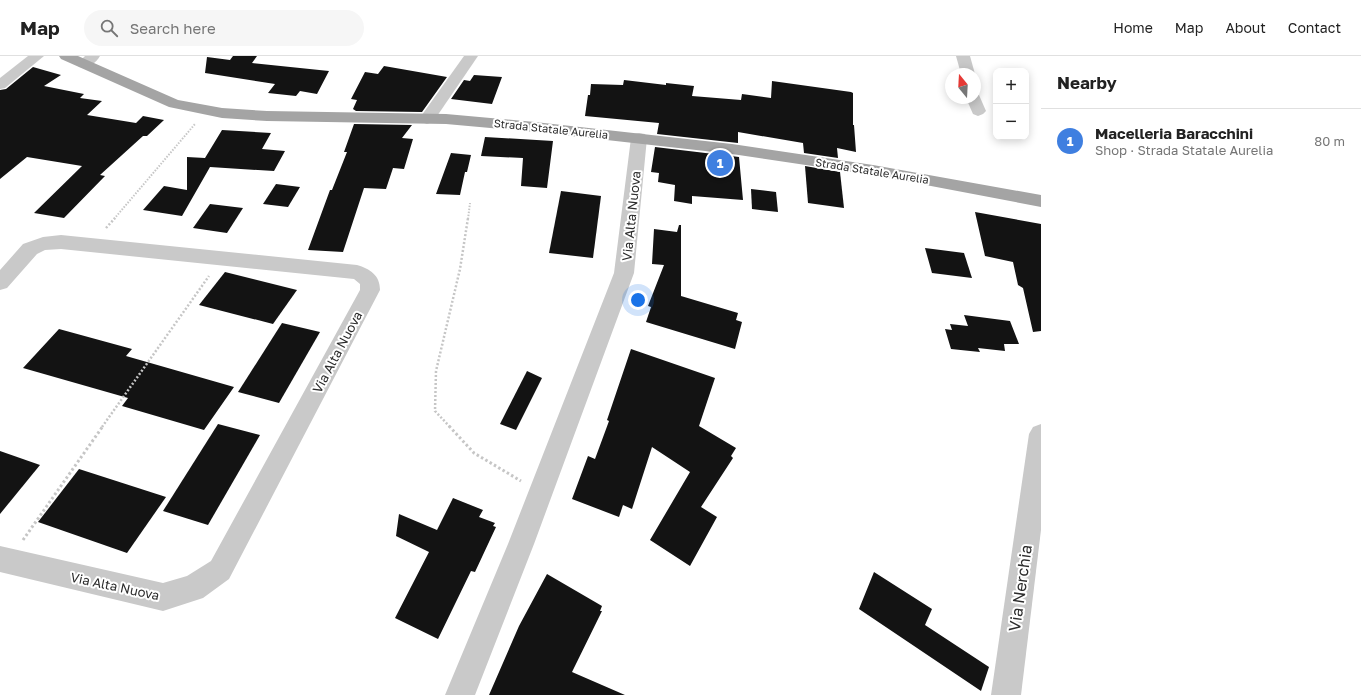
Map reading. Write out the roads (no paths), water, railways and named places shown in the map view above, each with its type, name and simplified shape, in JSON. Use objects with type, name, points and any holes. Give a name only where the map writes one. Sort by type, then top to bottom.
[{"type":"main road","name":"Strada Statale Aurelia","points":[[66,56],[88,60],[174,104],[222,113],[267,116],[427,119],[535,127],[639,138],[732,149],[873,170],[1041,201]]},
{"type":"street","points":[[0,85],[37,56]]},
{"type":"street","points":[[427,119],[470,56]]},
{"type":"street","points":[[963,56],[966,68]]},
{"type":"street","name":"Via Alta Nuova","points":[[460,695],[541,492],[624,273],[639,138]]},
{"type":"street","name":"Via Alta Nuova","points":[[0,283],[30,249],[43,244],[61,242],[357,272],[364,274],[370,284],[370,290],[220,570],[193,588],[163,597],[3,564]]},
{"type":"street","name":"Via Nerchia","points":[[1006,695],[1041,434]]},
{"type":"place","name":"Macelleria Baracchini","points":[[720,163]]}]
